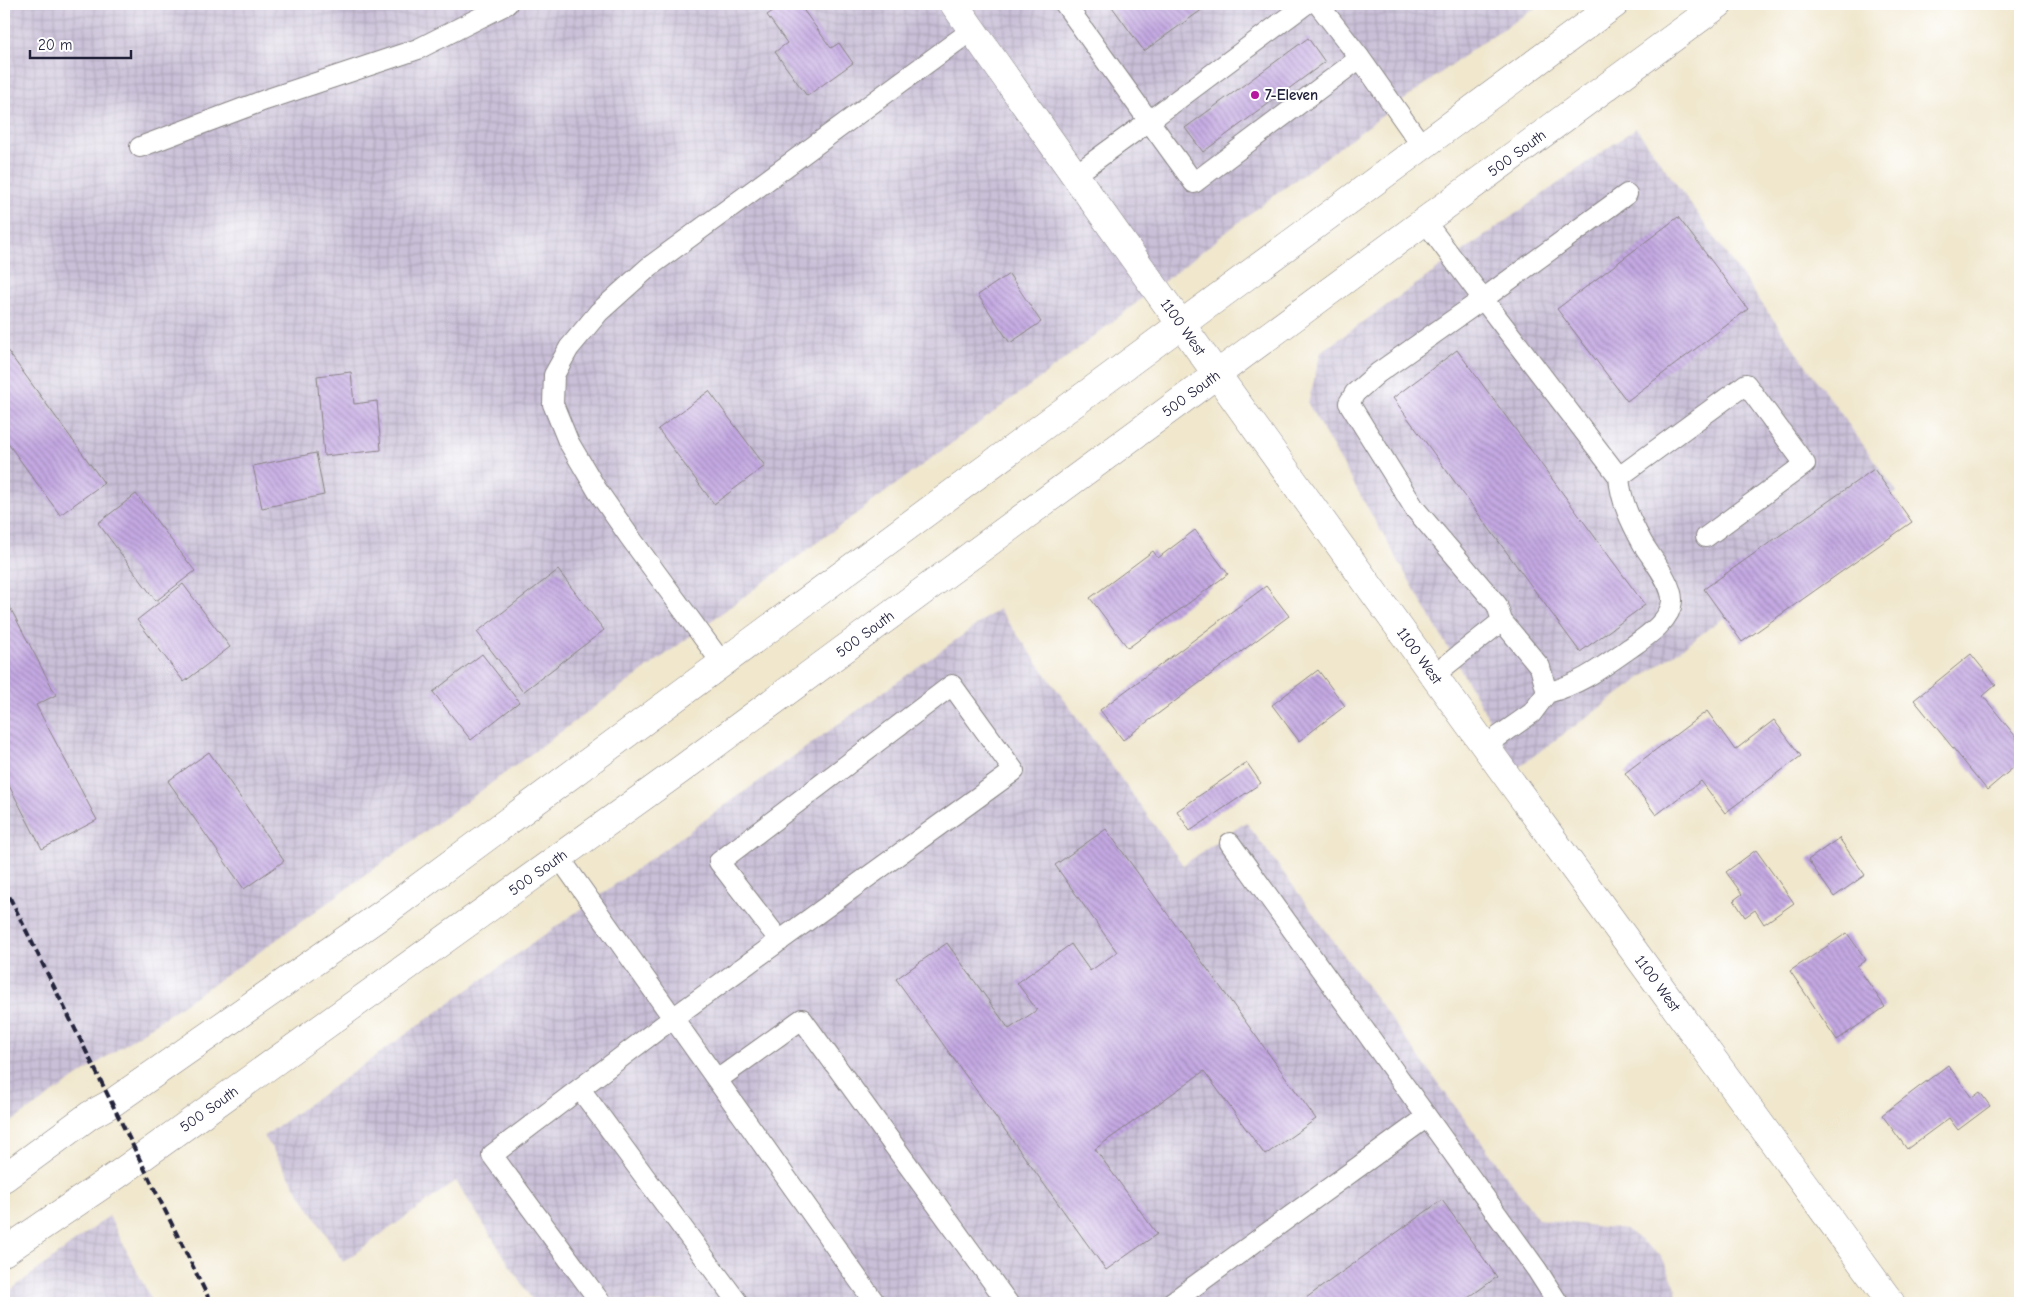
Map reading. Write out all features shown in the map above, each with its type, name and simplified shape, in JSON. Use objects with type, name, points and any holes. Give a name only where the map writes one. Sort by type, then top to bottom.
[{"type":"main road","name":"1100 West","points":[[954,4],[1216,374],[1891,1303]]},
{"type":"main road","points":[[4,1178],[90,1115],[112,1102],[384,913],[1615,4]]},
{"type":"main road","name":"500 South","points":[[4,1252],[120,1172],[559,857],[934,584],[1718,4]]},
{"type":"lane","points":[[140,147],[265,100],[418,48],[507,4]]},
{"type":"lane","points":[[1065,4],[1194,183],[1360,58]]},
{"type":"lane","points":[[1075,175],[1306,4]]},
{"type":"lane","points":[[1318,4],[1360,58],[1422,146]]},
{"type":"lane","points":[[722,663],[624,529],[597,490],[573,449],[553,404],[554,376],[569,348],[600,312],[649,267],[972,30]]},
{"type":"lane","points":[[1547,693],[1540,667],[1502,622],[1498,605],[1415,510],[1349,403],[1355,393],[1378,372],[1483,299],[1627,194]]},
{"type":"lane","points":[[1424,220],[1619,477],[1621,497],[1629,516],[1669,587],[1672,601],[1668,612],[1652,632],[1581,682],[1547,693],[1532,713],[1485,746]]},
{"type":"lane","points":[[1619,477],[1746,384],[1805,464],[1706,537]]},
{"type":"lane","points":[[1434,675],[1502,622]]},
{"type":"lane","points":[[601,1303],[492,1155],[673,1018],[780,941],[1014,771],[952,685],[719,862],[780,941]]},
{"type":"lane","points":[[1230,843],[1537,1270],[1558,1303]]},
{"type":"lane","points":[[559,857],[875,1303]]},
{"type":"lane","points":[[717,1080],[802,1019],[1008,1303]]},
{"type":"lane","points":[[580,1089],[738,1303]]},
{"type":"lane","points":[[1171,1303],[1427,1117]]},
{"type":"shaded area","points":[[4,4],[1542,4],[1484,41],[1256,209],[1047,373],[459,807],[254,956],[4,1127]]},
{"type":"shaded area","points":[[1636,128],[1897,492],[1517,768],[1308,404],[1321,352]]},
{"type":"shaded area","points":[[999,609],[1183,865],[1246,822],[1538,1219],[1627,1230],[1662,1257],[1675,1285],[1678,1303],[534,1303],[456,1181],[343,1262],[264,1136]]},
{"type":"shaded area","points":[[109,1216],[153,1303],[4,1303],[4,1295]]},
{"type":"building","points":[[783,4],[799,4],[831,48],[839,43],[853,63],[807,96],[775,52],[787,43],[767,15]]},
{"type":"building","points":[[1110,4],[1210,4],[1144,51]]},
{"type":"building","name":"7-Eleven","points":[[1308,38],[1325,62],[1203,152],[1185,128]]},
{"type":"building","points":[[1678,217],[1748,309],[1627,401],[1557,309]]},
{"type":"building","points":[[1009,274],[1041,322],[1010,343],[978,295]]},
{"type":"building","points":[[4,346],[104,483],[60,515],[4,438]]},
{"type":"building","points":[[1457,350],[1645,605],[1580,652],[1393,398]]},
{"type":"building","points":[[351,372],[354,404],[377,401],[381,450],[324,456],[317,376]]},
{"type":"building","points":[[709,391],[765,466],[714,504],[658,429]]},
{"type":"building","points":[[316,453],[324,495],[262,508],[253,466]]},
{"type":"building","points":[[1874,469],[1912,522],[1742,642],[1704,589]]},
{"type":"building","points":[[136,494],[195,571],[156,601],[98,523]]},
{"type":"building","points":[[1195,530],[1228,574],[1128,648],[1090,598],[1153,551],[1158,558]]},
{"type":"building","points":[[558,570],[604,630],[523,692],[477,632]]},
{"type":"building","points":[[183,584],[230,647],[184,682],[137,620]]},
{"type":"building","points":[[1266,586],[1289,616],[1123,740],[1100,710]]},
{"type":"building","points":[[4,596],[56,695],[36,705],[97,820],[42,849],[4,776]]},
{"type":"building","points":[[482,654],[519,702],[471,740],[433,692]]},
{"type":"building","points":[[1971,654],[1996,685],[1983,696],[2020,742],[2020,762],[1987,790],[1914,700]]},
{"type":"building","points":[[1318,670],[1345,706],[1299,741],[1272,705]]},
{"type":"building","points":[[1707,711],[1735,750],[1774,720],[1801,756],[1725,813],[1701,781],[1656,815],[1625,773]]},
{"type":"building","points":[[209,752],[284,861],[244,889],[168,781]]},
{"type":"building","points":[[1247,763],[1261,783],[1190,831],[1177,811]]},
{"type":"building","points":[[1106,829],[1316,1119],[1265,1155],[1204,1071],[1095,1149],[1157,1234],[1106,1270],[896,979],[947,943],[1009,1029],[1037,1010],[1017,983],[1071,944],[1090,971],[1117,952],[1055,865]]},
{"type":"building","points":[[1839,838],[1865,875],[1834,897],[1808,860]]},
{"type":"building","points":[[1756,850],[1794,903],[1764,924],[1755,910],[1745,917],[1734,900],[1742,894],[1726,872]]},
{"type":"building","points":[[1847,933],[1866,960],[1857,966],[1885,1007],[1837,1040],[1790,971]]},
{"type":"building","points":[[1948,1065],[1972,1098],[1980,1092],[1990,1106],[1958,1130],[1949,1118],[1907,1149],[1882,1115]]},
{"type":"building","points":[[1442,1200],[1497,1277],[1461,1303],[1299,1303]]},
{"type":"railway","points":[[4,886],[211,1303]]},
{"type":"place","name":"7-Eleven","points":[[1255,95]]}]
